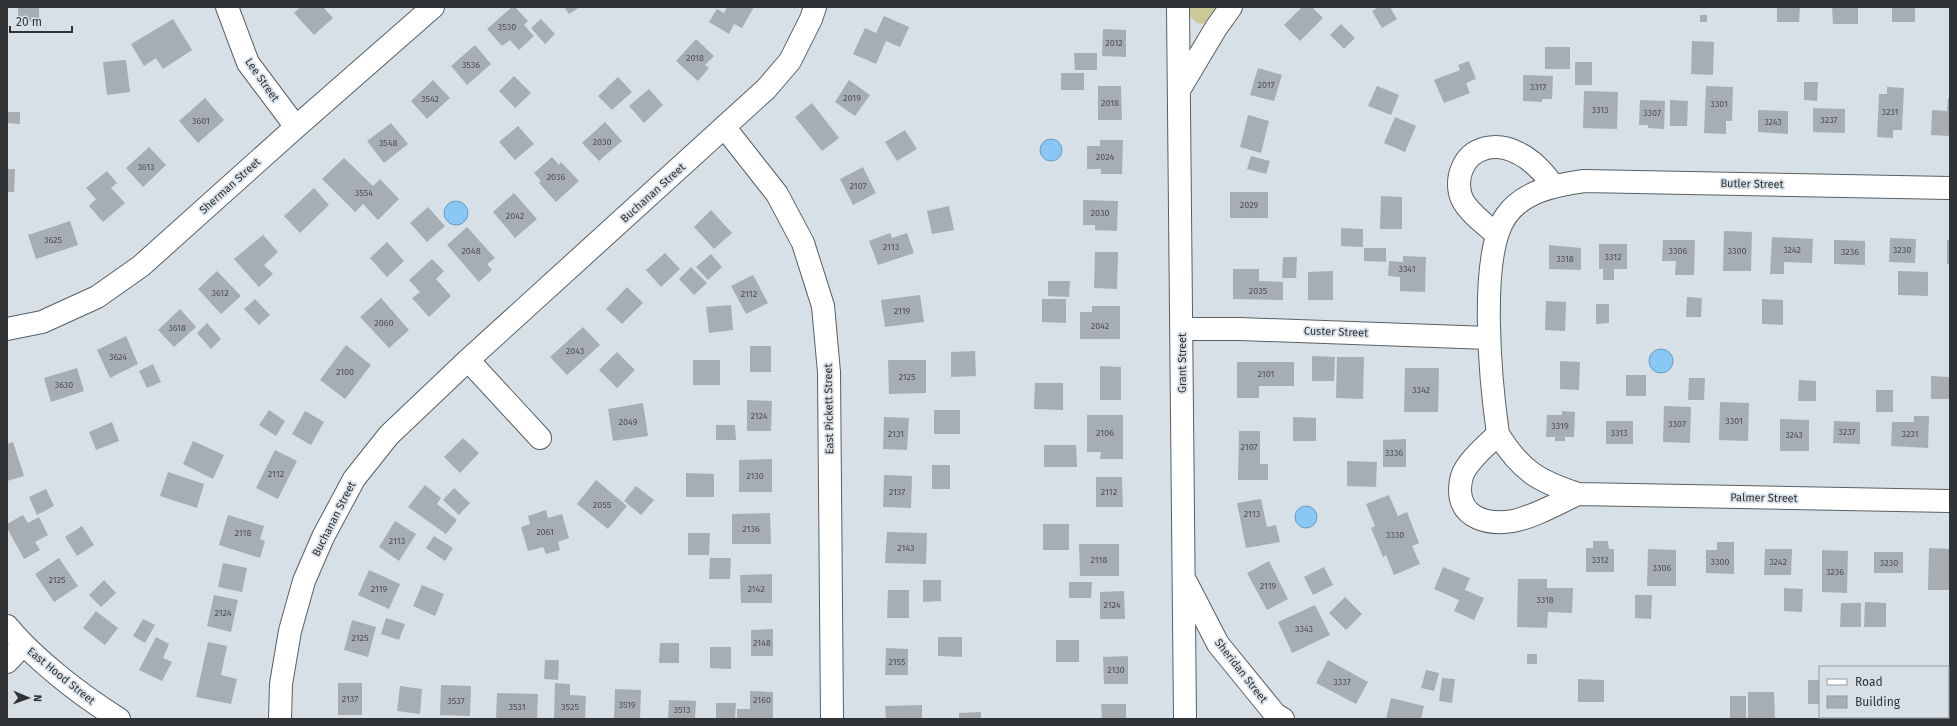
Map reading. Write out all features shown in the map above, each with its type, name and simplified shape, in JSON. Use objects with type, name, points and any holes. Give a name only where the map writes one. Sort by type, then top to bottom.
[{"type":"street","name":"Lee Street","points":[[227,7],[248,63],[296,126]]},
{"type":"street","name":"Sherman Street","points":[[7,329],[42,322],[97,297],[141,266],[296,126],[433,7]]},
{"type":"street","name":"Buchanan Street","points":[[280,719],[281,684],[290,631],[304,581],[327,531],[354,479],[389,434],[468,360],[725,128],[766,89],[790,61],[811,19],[815,7]]},
{"type":"street","name":"Grant Street","points":[[1178,7],[1185,719]]},
{"type":"street","points":[[1179,90],[1216,28],[1231,7]]},
{"type":"street","name":"East Pickett Street","points":[[725,128],[777,194],[803,243],[823,306],[829,372],[832,719]]},
{"type":"street","points":[[1496,234],[1463,201],[1460,192],[1459,176],[1470,155],[1484,147],[1501,147],[1518,152],[1544,173],[1554,186]]},
{"type":"street","name":"Butler Street","points":[[1489,338],[1491,264],[1496,234],[1506,216],[1519,203],[1534,194],[1554,186],[1584,181],[1950,188]]},
{"type":"street","name":"Custer Street","points":[[1182,329],[1248,329],[1489,338]]},
{"type":"street","name":"Palmer Street","points":[[1489,338],[1492,395],[1498,434],[1510,453],[1538,479],[1578,494],[1950,501]]},
{"type":"street","points":[[468,360],[540,438]]},
{"type":"street","name":"Palmer Street","points":[[1498,434],[1465,468],[1460,482],[1460,494],[1465,510],[1476,517],[1490,522],[1512,521],[1531,516],[1578,494]]},
{"type":"street","name":"Sheridan Street","points":[[1183,577],[1218,644],[1275,714],[1283,719]]},
{"type":"street","name":"East Hood Street","points":[[7,626],[23,645],[97,706],[119,719]]},
{"type":"street","name":"East Hood Street","points":[[7,662],[23,645]]},
{"type":"shaded area","points":[[1190,7],[1220,7],[1210,19],[1203,24],[1195,21],[1190,16]]},
{"type":"water","points":[[1051,139],[1059,142],[1062,150],[1059,158],[1051,161],[1043,158],[1040,150],[1043,142]]},
{"type":"water","points":[[456,201],[461,202],[467,208],[467,218],[461,224],[456,225],[451,224],[445,218],[444,213],[445,208],[451,202]]},
{"type":"water","points":[[1661,349],[1666,350],[1672,356],[1672,366],[1666,372],[1661,373],[1656,372],[1650,366],[1649,361],[1650,356],[1656,350]]},
{"type":"water","points":[[1306,506],[1314,509],[1317,517],[1314,525],[1306,528],[1298,525],[1295,517],[1298,509]]},
{"type":"building","points":[[18,7],[39,7],[39,21],[18,22]]},
{"type":"building","points":[[300,7],[323,7],[333,18],[314,35],[294,13]]},
{"type":"building","points":[[512,7],[515,7],[528,21],[524,25],[534,36],[519,50],[510,40],[502,46],[487,29]]},
{"type":"building","points":[[564,7],[580,7],[569,14]]},
{"type":"building","points":[[727,7],[754,7],[742,28],[734,24],[729,34],[709,22],[717,9],[724,13]]},
{"type":"building","points":[[1302,7],[1312,7],[1323,18],[1300,41],[1284,25]]},
{"type":"building","points":[[1379,7],[1390,7],[1397,19],[1382,28],[1372,11]]},
{"type":"building","points":[[1777,7],[1800,7],[1799,22],[1777,22]]},
{"type":"building","points":[[1832,7],[1858,7],[1858,24],[1833,24]]},
{"type":"building","points":[[1892,7],[1915,7],[1915,22],[1892,22]]},
{"type":"building","points":[[1700,15],[1707,15],[1707,22],[1700,22]]},
{"type":"building","points":[[884,16],[909,27],[900,47],[886,41],[876,64],[853,54],[865,28],[876,33]]},
{"type":"building","points":[[173,19],[192,50],[163,69],[156,58],[144,66],[131,44]]},
{"type":"building","points":[[541,19],[555,34],[545,44],[531,28]]},
{"type":"building","points":[[1341,24],[1355,38],[1344,49],[1330,35]]},
{"type":"building","points":[[1103,29],[1126,30],[1126,57],[1102,56]]},
{"type":"building","points":[[696,39],[714,56],[705,65],[709,68],[698,81],[676,61]]},
{"type":"building","points":[[1692,41],[1714,42],[1713,75],[1691,74]]},
{"type":"building","points":[[475,45],[491,64],[467,85],[451,66]]},
{"type":"building","points":[[1545,47],[1570,47],[1570,69],[1545,69]]},
{"type":"building","points":[[1074,53],[1097,53],[1097,70],[1075,70]]},
{"type":"building","points":[[126,60],[130,92],[107,95],[103,62]]},
{"type":"building","points":[[1469,61],[1476,79],[1466,83],[1470,93],[1444,103],[1434,80],[1460,70],[1458,65]]},
{"type":"building","points":[[1575,62],[1592,62],[1592,85],[1575,85]]},
{"type":"building","points":[[1258,68],[1282,75],[1274,101],[1250,95]]},
{"type":"building","points":[[1061,73],[1084,73],[1084,90],[1061,90]]},
{"type":"building","points":[[1523,75],[1553,76],[1552,99],[1542,99],[1542,102],[1523,101]]},
{"type":"building","points":[[514,76],[531,93],[515,108],[499,91]]},
{"type":"building","points":[[618,77],[632,92],[612,110],[598,96]]},
{"type":"building","points":[[433,80],[450,98],[427,119],[411,101]]},
{"type":"building","points":[[849,80],[870,95],[855,116],[835,102]]},
{"type":"building","points":[[1804,82],[1818,82],[1817,101],[1804,100]]},
{"type":"building","points":[[1098,86],[1121,86],[1122,120],[1098,120]]},
{"type":"building","points":[[1377,86],[1399,95],[1391,115],[1368,106]]},
{"type":"building","points":[[1706,86],[1733,87],[1732,121],[1726,121],[1726,134],[1704,133]]},
{"type":"building","points":[[1887,87],[1904,88],[1902,130],[1893,130],[1893,138],[1877,137],[1879,94],[1887,94]]},
{"type":"building","points":[[649,89],[663,105],[644,123],[629,106]]},
{"type":"building","points":[[1584,91],[1618,92],[1617,129],[1583,128]]},
{"type":"building","points":[[205,98],[224,120],[198,143],[179,121]]},
{"type":"building","points":[[1948,98],[1950,98],[1950,136],[1931,135],[1932,110],[1947,111]]},
{"type":"building","points":[[1640,100],[1665,101],[1664,129],[1648,128],[1648,125],[1639,125]]},
{"type":"building","points":[[1670,100],[1688,101],[1687,126],[1670,126]]},
{"type":"building","points":[[812,103],[839,138],[822,151],[795,117]]},
{"type":"building","points":[[1813,108],[1845,109],[1845,133],[1813,132]]},
{"type":"building","points":[[1758,110],[1788,111],[1788,134],[1758,132]]},
{"type":"building","points":[[7,112],[20,112],[20,124],[7,123]]},
{"type":"building","points":[[1248,115],[1269,121],[1261,153],[1240,147]]},
{"type":"building","points":[[1395,117],[1416,126],[1405,152],[1384,143]]},
{"type":"building","points":[[605,122],[622,141],[599,161],[582,143]]},
{"type":"building","points":[[391,123],[408,144],[384,163],[367,141]]},
{"type":"building","points":[[518,126],[534,144],[515,160],[499,142]]},
{"type":"building","points":[[905,130],[917,149],[897,161],[885,142]]},
{"type":"building","points":[[1100,140],[1123,140],[1122,174],[1101,174],[1101,169],[1087,169],[1087,146],[1100,146]]},
{"type":"building","points":[[149,147],[166,165],[143,187],[126,168]]},
{"type":"building","points":[[1251,156],[1270,161],[1266,174],[1247,169]]},
{"type":"building","points":[[552,157],[559,165],[561,162],[579,181],[556,202],[539,183],[541,181],[534,173]]},
{"type":"building","points":[[344,158],[373,186],[380,179],[399,199],[378,220],[363,204],[355,212],[322,179]]},
{"type":"building","points":[[863,167],[876,193],[853,205],[840,179]]},
{"type":"building","points":[[7,169],[15,169],[14,192],[7,192]]},
{"type":"building","points":[[107,171],[117,183],[111,188],[125,203],[103,222],[89,206],[96,199],[86,188]]},
{"type":"building","points":[[314,188],[329,205],[300,233],[284,216]]},
{"type":"building","points":[[1230,192],[1268,192],[1268,218],[1230,218]]},
{"type":"building","points":[[514,193],[537,219],[515,238],[493,212]]},
{"type":"building","points":[[1381,196],[1402,197],[1402,229],[1380,229]]},
{"type":"building","points":[[1083,200],[1118,201],[1117,231],[1095,230],[1095,225],[1083,225]]},
{"type":"building","points":[[949,206],[954,230],[932,234],[927,211]]},
{"type":"building","points":[[428,207],[445,226],[427,242],[410,223]]},
{"type":"building","points":[[711,210],[732,233],[714,249],[694,227]]},
{"type":"building","points":[[70,221],[78,245],[36,259],[28,235]]},
{"type":"building","points":[[467,227],[495,258],[487,264],[492,270],[479,282],[447,245]]},
{"type":"building","points":[[1341,228],[1363,229],[1363,247],[1341,246]]},
{"type":"building","points":[[1724,231],[1752,232],[1751,271],[1723,271]]},
{"type":"building","points":[[890,233],[892,238],[907,233],[914,253],[878,265],[869,241]]},
{"type":"building","points":[[263,235],[278,252],[264,265],[273,274],[259,287],[234,259]]},
{"type":"building","points":[[1772,237],[1813,239],[1812,263],[1784,262],[1784,274],[1770,274]]},
{"type":"building","points":[[1890,238],[1916,239],[1915,263],[1889,262]]},
{"type":"building","points":[[1663,240],[1695,240],[1694,275],[1675,275],[1676,261],[1662,261]]},
{"type":"building","points":[[1834,240],[1865,241],[1865,265],[1834,264]]},
{"type":"building","points":[[1947,240],[1950,240],[1950,264],[1947,264]]},
{"type":"building","points":[[387,242],[404,261],[387,277],[370,258]]},
{"type":"building","points":[[1599,244],[1627,244],[1627,269],[1614,269],[1614,280],[1603,280],[1603,269],[1599,269]]},
{"type":"building","points":[[1549,245],[1581,248],[1581,270],[1549,269]]},
{"type":"building","points":[[1364,248],[1386,248],[1386,262],[1364,261]]},
{"type":"building","points":[[1095,252],[1118,252],[1117,289],[1094,288]]},
{"type":"building","points":[[665,253],[680,269],[661,287],[646,270]]},
{"type":"building","points":[[711,254],[722,267],[708,280],[696,267]]},
{"type":"building","points":[[1403,256],[1426,257],[1425,292],[1400,291],[1400,277],[1388,276],[1389,261],[1403,262]]},
{"type":"building","points":[[1283,257],[1297,257],[1296,278],[1282,278]]},
{"type":"building","points":[[432,259],[444,271],[436,279],[451,296],[429,317],[412,298],[420,292],[409,280]]},
{"type":"building","points":[[691,267],[707,283],[694,295],[679,279]]},
{"type":"building","points":[[1233,269],[1259,269],[1259,281],[1283,282],[1283,300],[1233,299]]},
{"type":"building","points":[[217,271],[241,296],[221,314],[198,289]]},
{"type":"building","points":[[1333,271],[1333,300],[1308,300],[1308,272]]},
{"type":"building","points":[[1898,271],[1928,272],[1928,296],[1898,295]]},
{"type":"building","points":[[753,275],[768,303],[746,314],[731,286]]},
{"type":"building","points":[[1048,281],[1070,281],[1069,297],[1048,296]]},
{"type":"building","points":[[627,287],[643,303],[622,324],[606,309]]},
{"type":"building","points":[[920,295],[924,322],[885,327],[881,300]]},
{"type":"building","points":[[1687,297],[1702,298],[1701,317],[1686,317]]},
{"type":"building","points":[[381,298],[409,330],[389,348],[360,317]]},
{"type":"building","points":[[255,299],[270,315],[259,325],[244,309]]},
{"type":"building","points":[[1042,299],[1066,299],[1066,323],[1042,322]]},
{"type":"building","points":[[1762,299],[1783,300],[1783,325],[1762,324]]},
{"type":"building","points":[[1546,301],[1566,302],[1565,331],[1545,330]]},
{"type":"building","points":[[1596,304],[1609,304],[1609,323],[1596,324]]},
{"type":"building","points":[[731,305],[733,330],[709,333],[706,307]]},
{"type":"building","points":[[1092,306],[1120,306],[1120,339],[1080,339],[1080,312],[1092,312]]},
{"type":"building","points":[[180,309],[196,327],[174,347],[158,330]]},
{"type":"building","points":[[207,323],[221,339],[211,349],[197,333]]},
{"type":"building","points":[[583,327],[600,345],[567,375],[550,357]]},
{"type":"building","points":[[126,336],[138,364],[110,378],[97,350]]},
{"type":"building","points":[[346,345],[371,365],[345,399],[320,380]]},
{"type":"building","points":[[750,346],[771,346],[771,372],[750,372]]},
{"type":"building","points":[[975,351],[976,376],[951,377],[951,352]]},
{"type":"building","points":[[617,352],[635,370],[617,388],[599,370]]},
{"type":"building","points":[[1312,356],[1335,357],[1334,381],[1312,381]]},
{"type":"building","points":[[1337,357],[1364,357],[1363,399],[1336,398]]},
{"type":"building","points":[[693,360],[720,360],[720,385],[693,385]]},
{"type":"building","points":[[888,360],[926,360],[926,393],[889,394]]},
{"type":"building","points":[[1560,361],[1580,362],[1579,390],[1560,389]]},
{"type":"building","points":[[1237,362],[1294,362],[1294,386],[1259,386],[1259,398],[1237,398]]},
{"type":"building","points":[[153,364],[161,382],[147,388],[139,371]]},
{"type":"building","points":[[1100,366],[1121,367],[1121,400],[1100,400]]},
{"type":"building","points":[[77,368],[84,391],[51,402],[44,378]]},
{"type":"building","points":[[1405,368],[1439,368],[1438,412],[1404,412]]},
{"type":"building","points":[[1626,375],[1646,375],[1646,396],[1626,396]]},
{"type":"building","points":[[1931,376],[1950,377],[1950,399],[1931,399]]},
{"type":"building","points":[[1689,378],[1705,378],[1704,400],[1688,400]]},
{"type":"building","points":[[1799,380],[1816,381],[1816,401],[1798,401]]},
{"type":"building","points":[[1035,383],[1063,383],[1063,410],[1034,409]]},
{"type":"building","points":[[1876,390],[1893,390],[1893,412],[1876,412]]},
{"type":"building","points":[[747,400],[772,401],[771,431],[747,431]]},
{"type":"building","points":[[1720,402],[1749,403],[1748,441],[1719,440]]},
{"type":"building","points":[[643,403],[648,436],[613,441],[608,409]]},
{"type":"building","points":[[1664,406],[1691,407],[1690,443],[1663,442]]},
{"type":"building","points":[[269,410],[285,421],[276,436],[259,425]]},
{"type":"building","points":[[934,410],[960,410],[960,434],[934,434]]},
{"type":"building","points":[[305,411],[324,422],[311,445],[292,434]]},
{"type":"building","points":[[1562,411],[1575,412],[1574,437],[1565,437],[1565,441],[1555,441],[1555,437],[1546,437],[1547,415],[1562,415]]},
{"type":"building","points":[[1087,415],[1123,415],[1123,459],[1100,459],[1101,452],[1087,452]]},
{"type":"building","points":[[1914,416],[1929,416],[1928,448],[1891,446],[1892,422],[1914,422]]},
{"type":"building","points":[[884,417],[909,418],[907,450],[883,449]]},
{"type":"building","points":[[1293,417],[1316,418],[1316,441],[1293,441]]},
{"type":"building","points":[[1780,419],[1809,420],[1809,451],[1780,451]]},
{"type":"building","points":[[1606,421],[1633,421],[1633,444],[1606,444]]},
{"type":"building","points":[[1834,421],[1860,422],[1860,444],[1833,443]]},
{"type":"building","points":[[112,422],[119,441],[96,450],[89,432]]},
{"type":"building","points":[[716,425],[735,425],[736,440],[716,440]]},
{"type":"building","points":[[1239,431],[1260,431],[1260,464],[1268,464],[1268,480],[1238,480]]},
{"type":"building","points":[[463,438],[479,453],[460,473],[444,457]]},
{"type":"building","points":[[1406,439],[1406,467],[1383,467],[1383,440]]},
{"type":"building","points":[[193,441],[224,455],[213,479],[183,464]]},
{"type":"building","points":[[13,442],[24,476],[7,481],[7,444]]},
{"type":"building","points":[[1044,445],[1076,445],[1077,467],[1044,467]]},
{"type":"building","points":[[275,450],[297,461],[278,499],[256,488]]},
{"type":"building","points":[[772,459],[772,492],[739,492],[739,460]]},
{"type":"building","points":[[1347,461],[1377,462],[1376,487],[1347,486]]},
{"type":"building","points":[[932,465],[950,465],[950,489],[932,489]]},
{"type":"building","points":[[168,472],[204,484],[197,508],[160,496]]},
{"type":"building","points":[[686,473],[714,474],[714,497],[686,497]]},
{"type":"building","points":[[884,475],[912,476],[911,508],[883,507]]},
{"type":"building","points":[[1096,477],[1122,477],[1123,507],[1096,507]]},
{"type":"building","points":[[596,480],[627,506],[608,529],[577,504]]},
{"type":"building","points":[[425,485],[441,498],[437,504],[457,520],[446,534],[408,507]]},
{"type":"building","points":[[636,486],[654,500],[641,515],[624,501]]},
{"type":"building","points":[[454,488],[470,503],[459,515],[443,500]]},
{"type":"building","points":[[46,489],[54,506],[37,515],[29,497]]},
{"type":"building","points":[[1389,495],[1398,516],[1407,512],[1419,543],[1412,546],[1420,564],[1394,575],[1386,555],[1383,557],[1371,528],[1375,526],[1366,504]]},
{"type":"building","points":[[1261,499],[1267,527],[1276,525],[1280,542],[1246,548],[1237,503]]},
{"type":"building","points":[[546,510],[548,518],[562,514],[569,538],[558,542],[560,550],[546,554],[543,547],[528,551],[521,527],[530,524],[528,516]]},
{"type":"building","points":[[770,513],[771,544],[732,544],[732,514]]},
{"type":"building","points":[[23,515],[28,523],[39,517],[48,535],[35,542],[40,550],[24,559],[7,528],[7,524]]},
{"type":"building","points":[[228,515],[264,526],[260,539],[265,541],[260,558],[219,545]]},
{"type":"building","points":[[395,521],[416,534],[399,561],[379,547]]},
{"type":"building","points":[[1043,524],[1069,524],[1069,550],[1043,550]]},
{"type":"building","points":[[82,526],[94,545],[77,556],[65,537]]},
{"type":"building","points":[[887,532],[927,533],[926,564],[885,563]]},
{"type":"building","points":[[688,533],[710,533],[709,555],[688,555]]},
{"type":"building","points":[[434,536],[453,548],[445,561],[426,548]]},
{"type":"building","points":[[1593,541],[1608,541],[1609,549],[1614,549],[1614,572],[1586,572],[1586,548],[1593,548]]},
{"type":"building","points":[[1717,542],[1734,542],[1734,574],[1706,573],[1706,550],[1717,550]]},
{"type":"building","points":[[1079,544],[1119,544],[1119,576],[1080,576]]},
{"type":"building","points":[[1929,548],[1950,549],[1950,590],[1928,590]]},
{"type":"building","points":[[1648,549],[1676,550],[1676,586],[1647,586]]},
{"type":"building","points":[[1765,549],[1792,549],[1791,575],[1764,575]]},
{"type":"building","points":[[1822,550],[1848,551],[1847,593],[1822,592]]},
{"type":"building","points":[[1874,552],[1903,552],[1903,573],[1874,573]]},
{"type":"building","points":[[59,558],[78,586],[54,602],[35,574]]},
{"type":"building","points":[[710,558],[731,558],[730,579],[709,579]]},
{"type":"building","points":[[1269,561],[1288,599],[1267,610],[1247,573]]},
{"type":"building","points":[[223,563],[247,568],[242,592],[218,587]]},
{"type":"building","points":[[1324,567],[1333,585],[1313,595],[1304,577]]},
{"type":"building","points":[[1443,567],[1470,578],[1465,590],[1484,598],[1474,620],[1454,611],[1459,600],[1434,589]]},
{"type":"building","points":[[369,570],[400,584],[389,609],[358,595]]},
{"type":"building","points":[[772,574],[772,603],[741,603],[740,575]]},
{"type":"building","points":[[1518,579],[1547,579],[1547,588],[1573,588],[1572,613],[1548,612],[1547,628],[1517,627]]},
{"type":"building","points":[[104,580],[116,593],[101,607],[89,595]]},
{"type":"building","points":[[923,580],[941,580],[941,601],[923,602]]},
{"type":"building","points":[[1069,582],[1092,582],[1091,598],[1069,598]]},
{"type":"building","points":[[422,585],[444,594],[435,616],[413,606]]},
{"type":"building","points":[[1784,588],[1803,589],[1802,612],[1784,611]]},
{"type":"building","points":[[888,590],[909,590],[909,618],[887,618]]},
{"type":"building","points":[[1124,591],[1125,619],[1100,619],[1100,592]]},
{"type":"building","points":[[214,595],[238,600],[231,632],[207,626]]},
{"type":"building","points":[[1635,595],[1652,595],[1651,619],[1635,618]]},
{"type":"building","points":[[1345,597],[1362,614],[1346,630],[1329,613]]},
{"type":"building","points":[[1865,602],[1886,603],[1886,627],[1864,627]]},
{"type":"building","points":[[1841,603],[1861,603],[1861,627],[1840,627]]},
{"type":"building","points":[[1315,605],[1330,635],[1292,653],[1278,622]]},
{"type":"building","points":[[96,611],[118,628],[105,645],[83,628]]},
{"type":"building","points":[[386,618],[405,624],[399,640],[381,634]]},
{"type":"building","points":[[143,619],[155,625],[145,643],[133,636]]},
{"type":"building","points":[[352,620],[376,627],[368,657],[344,650]]},
{"type":"building","points":[[773,629],[773,656],[751,656],[751,630]]},
{"type":"building","points":[[156,637],[169,644],[163,658],[172,662],[162,681],[139,670]]},
{"type":"building","points":[[938,637],[962,637],[962,657],[938,656]]},
{"type":"building","points":[[1056,640],[1079,640],[1079,662],[1056,662]]},
{"type":"building","points":[[208,642],[227,646],[221,675],[237,679],[231,704],[196,697]]},
{"type":"building","points":[[660,643],[679,643],[679,663],[659,663]]},
{"type":"building","points":[[710,647],[731,647],[731,669],[710,668]]},
{"type":"building","points":[[886,648],[908,649],[908,675],[885,675]]},
{"type":"building","points":[[1527,654],[1537,654],[1537,664],[1527,664]]},
{"type":"building","points":[[1128,656],[1128,684],[1104,684],[1103,657]]},
{"type":"building","points":[[545,660],[559,660],[558,680],[544,679]]},
{"type":"building","points":[[1328,660],[1368,682],[1356,704],[1316,683]]},
{"type":"building","points":[[1426,670],[1439,673],[1434,691],[1421,688]]},
{"type":"building","points":[[1442,678],[1455,679],[1452,703],[1439,701]]},
{"type":"building","points":[[1578,679],[1604,680],[1604,702],[1578,702]]},
{"type":"building","points":[[1808,680],[1819,680],[1819,704],[1808,704]]},
{"type":"building","points":[[338,683],[362,683],[362,715],[338,715]]},
{"type":"building","points":[[555,683],[570,684],[570,695],[586,696],[585,719],[554,719]]},
{"type":"building","points":[[441,685],[471,686],[470,716],[440,715]]},
{"type":"building","points":[[400,686],[422,689],[420,714],[397,711]]},
{"type":"building","points":[[615,689],[641,690],[640,719],[614,719]]},
{"type":"building","points":[[750,691],[773,692],[773,719],[737,719],[737,709],[750,709]]},
{"type":"building","points":[[1748,692],[1774,692],[1775,719],[1748,719]]},
{"type":"building","points":[[497,693],[538,694],[537,719],[496,719]]},
{"type":"building","points":[[1730,696],[1746,696],[1746,718],[1730,718]]},
{"type":"building","points":[[1391,698],[1424,706],[1421,719],[1386,719]]},
{"type":"building","points":[[669,700],[696,701],[695,719],[668,719]]},
{"type":"building","points":[[716,703],[736,703],[735,719],[716,719]]},
{"type":"building","points":[[1101,704],[1126,704],[1126,719],[1102,719]]},
{"type":"building","points":[[922,705],[922,719],[886,719],[885,706]]},
{"type":"building","points":[[981,712],[981,719],[959,719],[959,713]]}]
